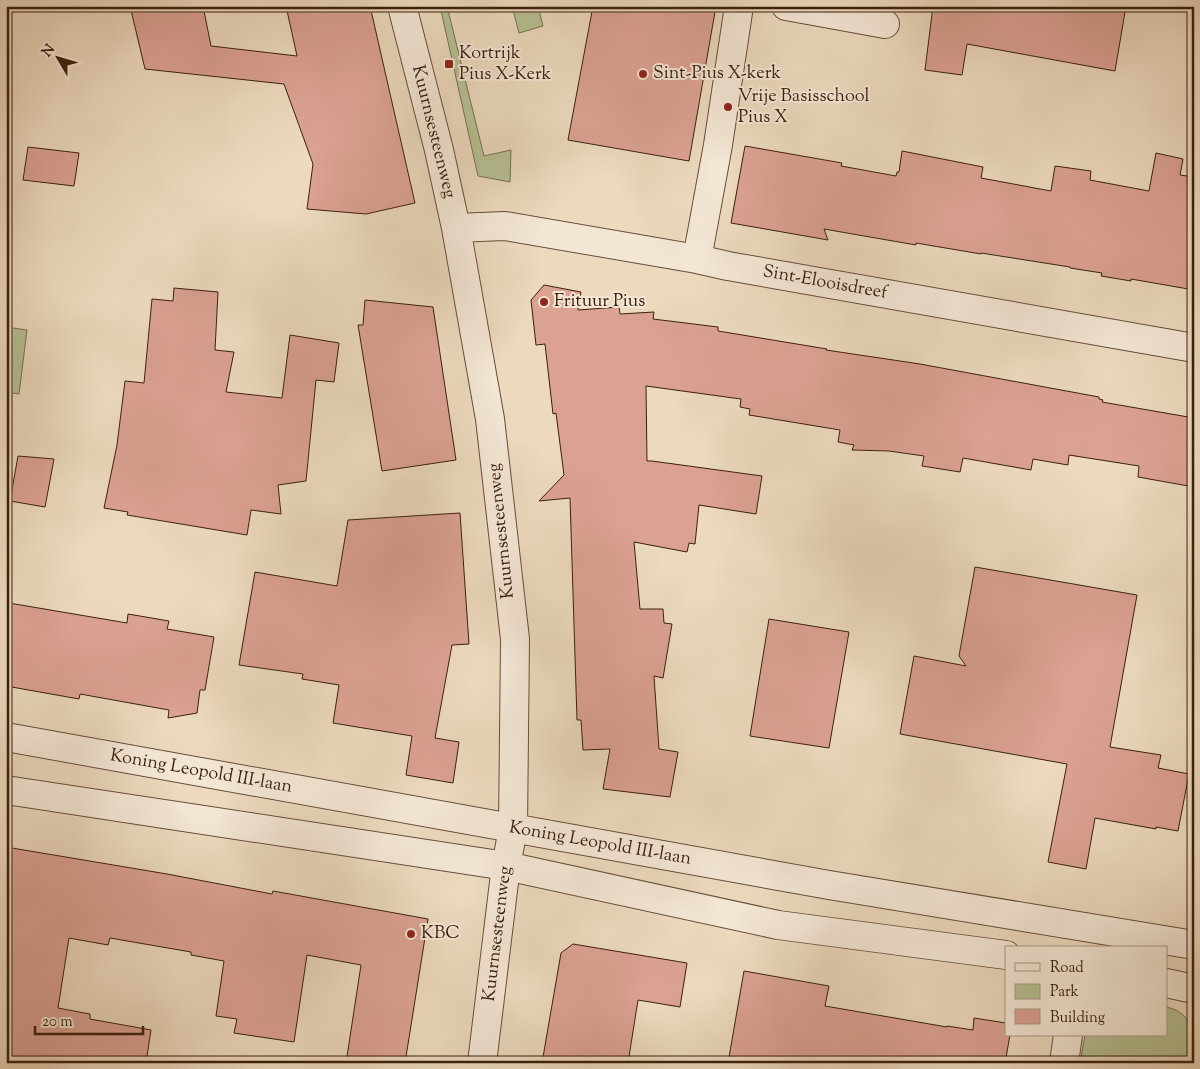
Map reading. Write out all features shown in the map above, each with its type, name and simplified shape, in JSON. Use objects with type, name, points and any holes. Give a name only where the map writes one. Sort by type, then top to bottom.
[{"type":"street","name":"Kuurnsesteenweg","points":[[402,6],[439,150],[456,228],[490,419],[515,639],[514,829],[506,866],[482,1063]]},
{"type":"street","points":[[698,259],[718,145],[739,6]]},
{"type":"street","points":[[786,6],[885,24]]},
{"type":"street","name":"Sint-Elooisdreef","points":[[456,228],[505,226],[1194,348]]},
{"type":"street","name":"Koning Leopold III-laan","points":[[6,737],[829,885],[1085,938],[1194,945]]},
{"type":"street","points":[[6,790],[506,866],[778,925],[1005,955]]},
{"type":"street","points":[[1168,983],[1194,988]]},
{"type":"street","points":[[1064,1063],[1068,1036]]},
{"type":"green space","points":[[440,6],[447,6],[484,156],[511,150],[510,182],[478,176]]},
{"type":"green space","points":[[512,6],[538,6],[543,26],[519,33]]},
{"type":"green space","points":[[6,327],[27,330],[19,394],[6,392]]},
{"type":"green space","points":[[1168,1008],[1176,1010],[1184,1016],[1191,1029],[1191,1045],[1186,1063],[1080,1063],[1085,1036],[1168,1036]]},
{"type":"building","points":[[130,6],[203,6],[211,46],[297,56],[286,6],[370,6],[415,203],[366,214],[307,209],[313,164],[284,84],[145,69]]},
{"type":"building","name":"Sint-Pius X-kerk","points":[[593,6],[716,6],[689,161],[568,140]]},
{"type":"building","points":[[933,6],[1126,6],[1115,71],[967,44],[962,75],[925,70]]},
{"type":"building","points":[[745,146],[842,163],[841,166],[896,176],[897,172],[899,172],[902,151],[983,167],[981,178],[1051,191],[1055,166],[1091,171],[1090,180],[1149,191],[1156,153],[1183,159],[1180,175],[1194,177],[1194,290],[1101,276],[1102,273],[1070,267],[916,243],[916,245],[824,229],[828,240],[731,223]]},
{"type":"building","points":[[28,147],[79,153],[74,186],[23,180]]},
{"type":"building","points":[[544,285],[581,292],[578,310],[619,307],[620,314],[654,312],[653,319],[718,327],[718,331],[920,364],[1099,397],[1099,399],[1103,400],[1102,402],[1194,418],[1194,487],[1138,477],[1139,466],[1069,455],[1068,465],[1033,459],[1031,470],[963,458],[960,472],[922,466],[924,456],[889,451],[852,450],[854,445],[838,442],[840,430],[749,415],[750,409],[740,407],[741,399],[646,386],[647,461],[762,476],[756,514],[699,505],[695,544],[689,543],[687,552],[634,542],[640,609],[663,609],[664,623],[672,624],[663,678],[654,676],[659,749],[678,752],[670,797],[603,789],[610,749],[583,750],[581,720],[577,720],[570,498],[539,501],[564,475],[556,413],[553,414],[545,344],[536,345],[531,300]]},
{"type":"building","points":[[174,288],[218,292],[215,350],[234,352],[226,392],[282,398],[290,335],[339,343],[334,382],[316,380],[306,481],[278,485],[281,514],[251,510],[247,535],[127,515],[128,512],[104,508],[117,445],[125,381],[144,383],[152,299],[173,301]]},
{"type":"building","points":[[365,300],[433,307],[456,460],[382,471],[358,325],[363,325]]},
{"type":"building","points":[[18,456],[54,459],[45,507],[10,501]]},
{"type":"building","points":[[460,513],[469,644],[452,645],[435,738],[459,742],[453,783],[406,775],[412,736],[333,723],[339,685],[302,679],[303,674],[239,665],[255,572],[337,586],[348,520]]},
{"type":"building","points":[[975,567],[1137,595],[1110,747],[1161,755],[1158,768],[1189,774],[1178,831],[1095,818],[1086,869],[1048,862],[1067,764],[900,734],[914,656],[966,666],[959,656]]},
{"type":"building","points":[[9,603],[127,623],[128,614],[169,621],[167,629],[214,637],[205,690],[200,690],[197,713],[168,718],[169,710],[80,694],[79,699],[6,686],[6,619]]},
{"type":"building","points":[[769,619],[849,632],[829,748],[750,736]]},
{"type":"building","points":[[6,847],[272,894],[273,891],[428,919],[405,1063],[346,1063],[361,965],[307,955],[294,1042],[234,1033],[237,1019],[216,1016],[224,961],[191,955],[191,952],[110,938],[108,945],[69,938],[58,1008],[90,1014],[90,1019],[151,1030],[146,1063],[6,1063]]},
{"type":"building","points":[[573,944],[687,963],[680,1007],[638,1000],[628,1063],[542,1063],[561,953]]},
{"type":"building","points":[[744,971],[829,986],[825,1006],[973,1030],[974,1018],[1005,1023],[1005,1036],[1010,1036],[1005,1063],[728,1063]]},
{"type":"place","name":"Kortrijk Pius X-Kerk","points":[[449,64]]},
{"type":"place","name":"Sint-Pius X-kerk","points":[[643,74]]},
{"type":"place","name":"Vrije Basisschool Pius X","points":[[728,107]]},
{"type":"place","name":"Frituur Pius","points":[[544,302]]},
{"type":"place","name":"KBC","points":[[411,934]]}]
